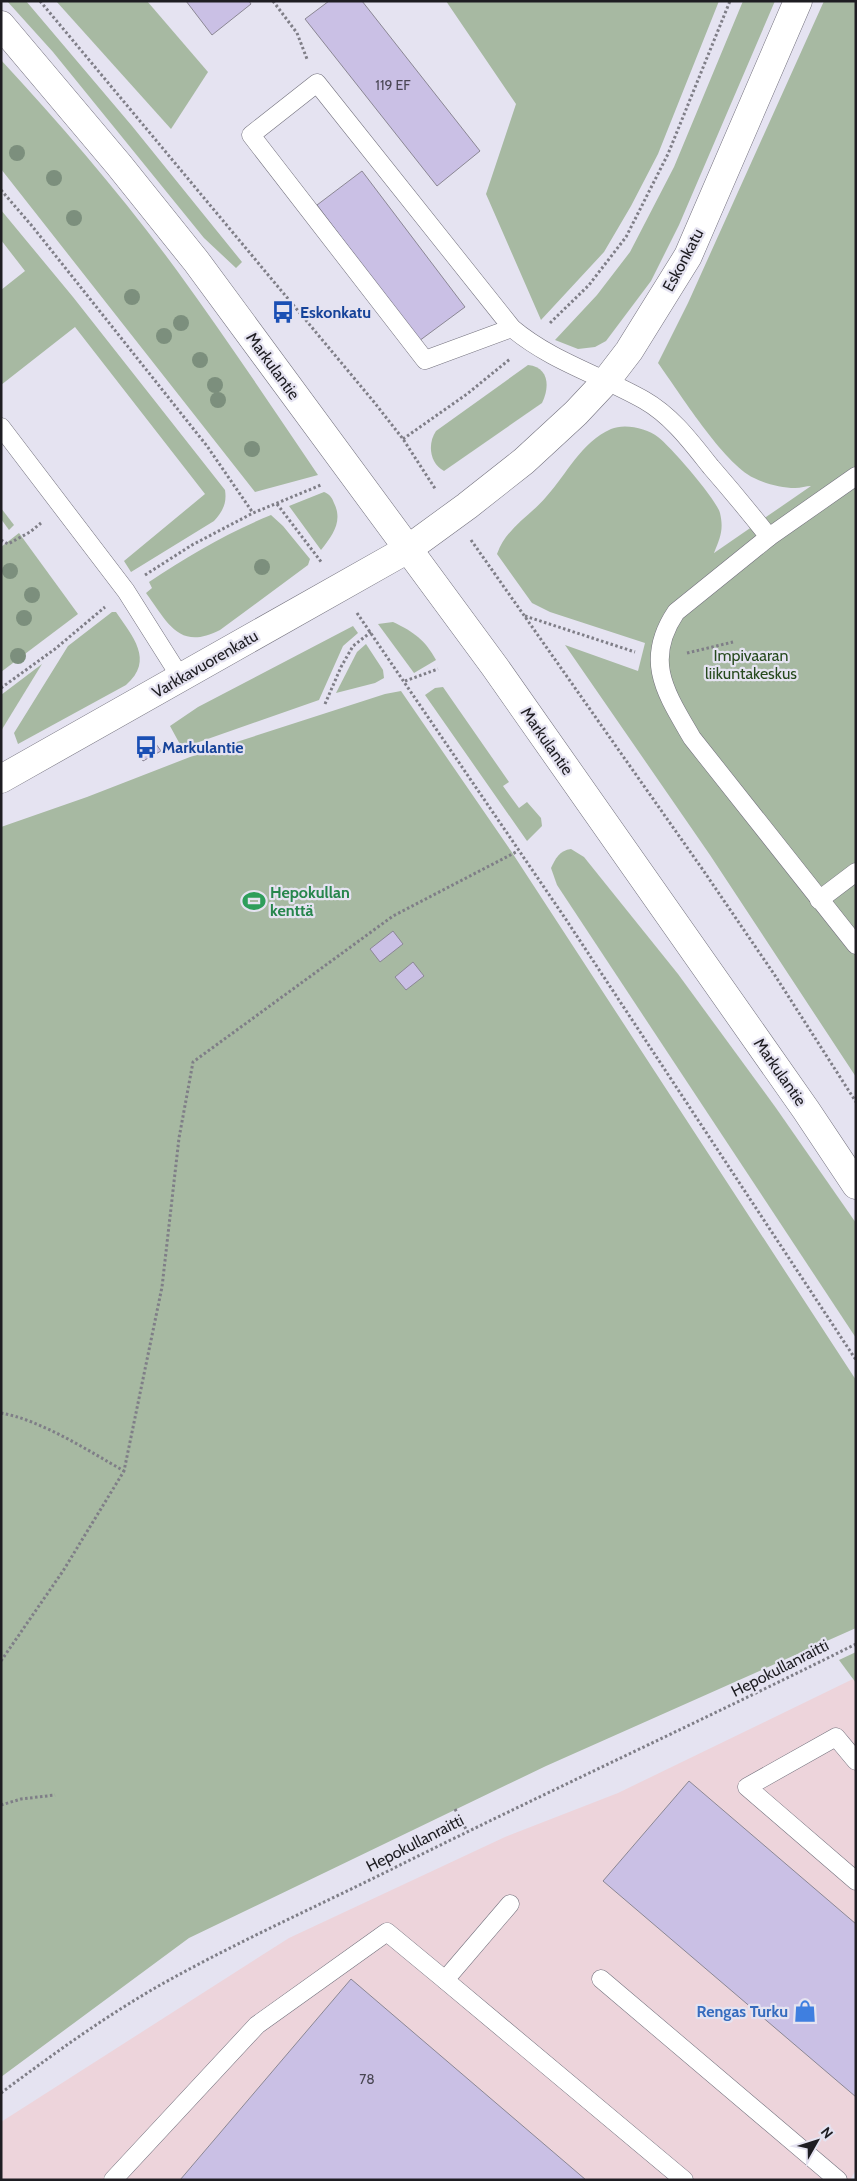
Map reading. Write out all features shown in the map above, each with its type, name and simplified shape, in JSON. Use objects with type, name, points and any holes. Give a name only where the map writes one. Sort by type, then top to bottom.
[{"type":"main road","name":"Eskonkatu","points":[[408,549],[468,506],[524,461],[576,413],[606,381],[645,327],[688,256],[798,1]]},
{"type":"main road","name":"Markulantie","points":[[1,25],[114,158],[196,261],[613,832],[856,1185]]},
{"type":"main road","name":"Varkkavuorenkatu","points":[[1,779],[408,549]]},
{"type":"lane","points":[[512,328],[425,360],[250,135],[317,83],[512,328],[530,343],[562,361],[645,400],[662,413],[684,434],[769,537]]},
{"type":"lane","points":[[1,427],[126,591],[181,678]]},
{"type":"lane","points":[[854,481],[769,537],[676,612],[668,624],[658,660],[662,680],[675,709],[692,738],[856,945]]},
{"type":"lane","points":[[819,900],[856,872]]},
{"type":"lane","points":[[856,1761],[836,1737],[747,1787],[856,1881]]},
{"type":"lane","points":[[445,1980],[510,1904]]},
{"type":"lane","points":[[113,2180],[257,2025],[387,1932],[684,2180]]},
{"type":"lane","points":[[601,1979],[838,2180]]},
{"type":"path","points":[[40,1],[366,392],[403,439],[418,465]]},
{"type":"path","points":[[273,1],[296,33],[317,83]]},
{"type":"path","points":[[403,439],[467,394],[530,343],[589,285],[626,237],[668,154],[730,1]]},
{"type":"path","points":[[1,190],[32,226],[207,446],[253,513]]},
{"type":"path","points":[[1,688],[54,649],[144,576],[192,545],[253,513],[321,484]]},
{"type":"path","points":[[277,504],[317,555]]},
{"type":"path","points":[[1,540],[8,544],[30,532]]},
{"type":"path","points":[[491,569],[703,870],[856,1102]]},
{"type":"path","points":[[524,615],[658,660],[734,642]]},
{"type":"path","points":[[325,704],[341,667],[353,646],[371,632],[565,918],[856,1360]]},
{"type":"path","points":[[405,681],[438,669]]},
{"type":"path","points":[[1,1661],[63,1571],[124,1471],[162,1287],[179,1138],[193,1062],[393,916],[518,850]]},
{"type":"path","points":[[1,1413],[14,1415],[65,1438],[124,1471]]},
{"type":"path","name":"Hepokullanraitti","points":[[1,2093],[80,2034],[169,1980],[467,1831],[700,1722],[856,1644]]},
{"type":"path","points":[[1,1805],[21,1799],[54,1795]]},
{"type":"path","points":[[455,1809],[467,1831]]},
{"type":"shaded area","points":[[853,1679],[856,1683],[856,2170],[850,2180],[1,2180],[1,2122],[289,1938],[505,1837],[618,1793]]},
{"type":"green space","points":[[7,1],[26,1],[132,126],[242,262],[236,268],[204,238],[53,52]]},
{"type":"green space","points":[[56,1],[147,1],[208,72],[171,129]]},
{"type":"green space","points":[[446,1],[719,1],[658,154],[631,206],[604,252],[541,320],[486,194],[516,104]]},
{"type":"green space","points":[[743,1],[775,1],[679,225],[651,281],[606,341],[595,347],[578,349],[555,340],[597,295],[630,252],[674,167]]},
{"type":"green space","name":"Impivaaran liikuntakeskus","points":[[824,1],[856,1],[856,1077],[710,855],[565,645],[638,671],[645,643],[550,612],[532,603],[497,554],[506,537],[554,488],[583,450],[600,435],[616,427],[635,427],[648,431],[658,437],[711,497],[720,513],[722,524],[721,534],[714,553],[811,486],[795,488],[774,485],[754,478],[742,470],[729,458],[702,426],[658,363],[688,303]]},
{"type":"green space","points":[[1,60],[92,163],[157,244],[214,322],[318,475],[255,492],[1,169]]},
{"type":"green space","points":[[1,210],[73,297],[225,490],[224,507],[214,521],[131,572],[124,561],[205,494],[75,327],[1,385],[1,290],[25,271],[1,240]]},
{"type":"green space","points":[[528,365],[540,370],[546,379],[545,397],[542,403],[444,471],[439,468],[431,453],[431,442],[436,431]]},
{"type":"green space","points":[[324,492],[332,499],[337,510],[337,522],[333,533],[321,550],[289,506]]},
{"type":"green space","points":[[1,508],[14,525],[9,530],[1,519]]},
{"type":"green space","points":[[271,515],[283,526],[310,559],[308,565],[220,630],[206,636],[194,637],[176,631],[146,593],[152,588],[149,582],[208,546],[239,529]]},
{"type":"green space","points":[[19,533],[78,614],[1,672],[1,547]]},
{"type":"green space","points":[[112,612],[116,612],[138,648],[140,657],[135,676],[126,685],[18,744],[14,733],[68,646]]},
{"type":"green space","points":[[393,622],[418,637],[428,647],[436,660],[414,673],[378,624]]},
{"type":"green space","points":[[353,626],[358,633],[343,646],[319,700],[182,748],[170,726],[198,707]]},
{"type":"green space","points":[[366,644],[383,670],[384,678],[375,683],[336,693],[357,652]]},
{"type":"green space","points":[[42,664],[1,731],[1,695]]},
{"type":"green space","points":[[443,687],[509,782],[503,786],[519,808],[527,802],[541,818],[542,826],[527,841],[425,695],[435,688]]},
{"type":"green space","points":[[401,691],[511,851],[856,1380],[856,1628],[546,1766],[189,1938],[1,2077],[1,827],[87,797],[190,757],[385,694]]},
{"type":"green space","points":[[571,849],[584,857],[678,974],[776,1108],[856,1223],[856,1338],[557,885],[551,868],[561,853]]},
{"type":"green space","points":[[856,1652],[856,1683],[839,1660]]},
{"type":"building","points":[[186,1],[249,1],[251,4],[212,35]]},
{"type":"building","points":[[329,1],[362,1],[480,151],[437,186],[305,19]]},
{"type":"building","points":[[362,171],[465,307],[419,341],[317,205]]},
{"type":"building","points":[[156,744],[161,751],[143,761],[139,753]]},
{"type":"building","points":[[393,931],[403,944],[380,962],[370,949]]},
{"type":"building","points":[[413,962],[424,976],[406,990],[395,977]]},
{"type":"building","name":"Rengas Turku","points":[[689,1781],[856,1924],[856,2097],[603,1881]]},
{"type":"building","points":[[351,1979],[586,2180],[180,2180]]},
{"type":"place","name":"Eskonkatu","points":[[283,312]]},
{"type":"place","name":"Markulantie","points":[[146,747]]},
{"type":"place","name":"Hepokullan kenttä","points":[[254,901]]},
{"type":"place","name":"Rengas Turku","points":[[805,2011]]}]
